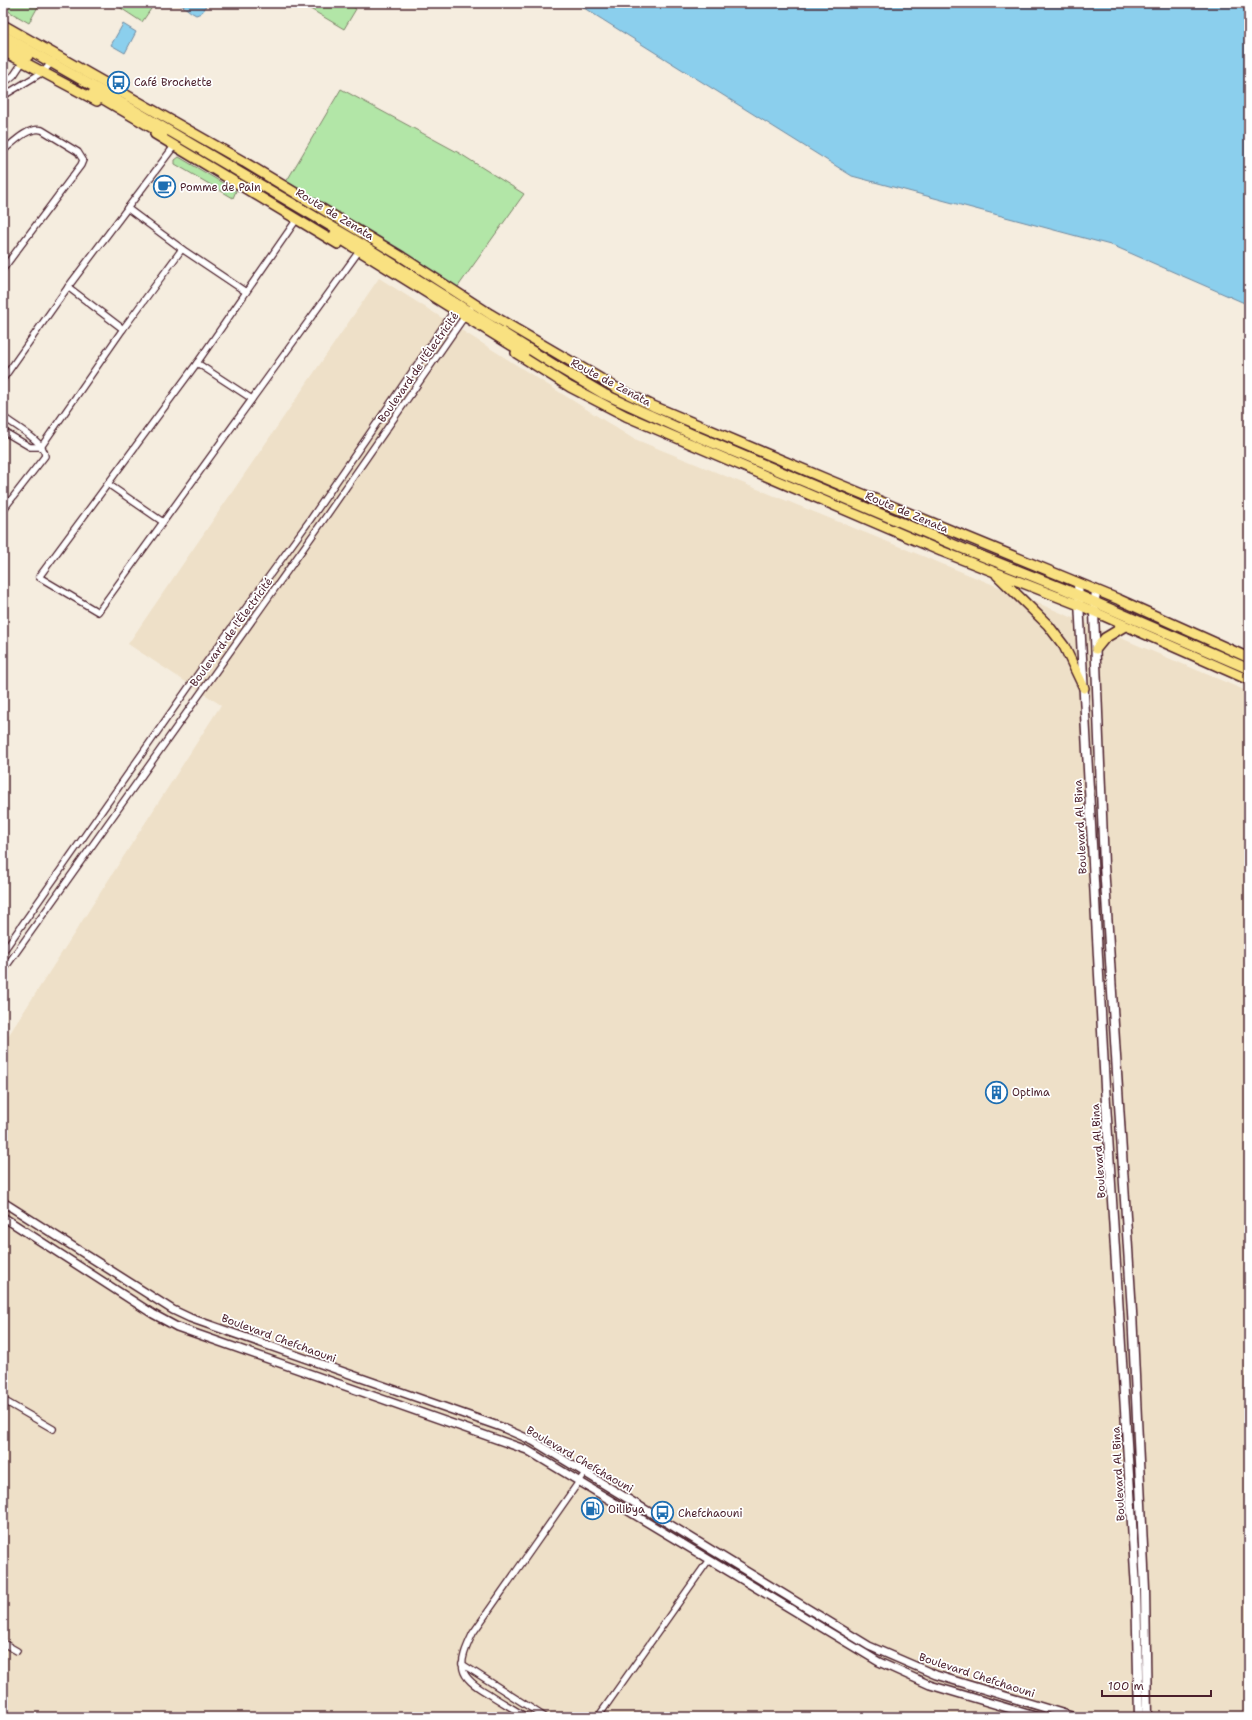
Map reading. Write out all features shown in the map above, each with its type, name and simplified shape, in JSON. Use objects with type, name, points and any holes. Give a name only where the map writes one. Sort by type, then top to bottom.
[{"type":"main road","name":"Route de Zenata","points":[[3,24],[28,53]]},
{"type":"main road","name":"Route de Zenata","points":[[3,35],[28,53],[50,64],[604,394],[631,407],[964,549],[1079,601],[1249,670]]},
{"type":"main road","name":"Route de Zenata","points":[[3,43],[28,53],[244,162],[402,257],[457,306]]},
{"type":"main road","name":"Route de Zenata","points":[[3,51],[28,53]]},
{"type":"main road","name":"Route de Zenata","points":[[50,64],[174,145],[356,254],[652,406],[951,532],[1096,590],[1249,658]]},
{"type":"main road","name":"Route de Zenata","points":[[468,312],[570,387],[626,416],[995,572],[1079,601]]},
{"type":"main road","points":[[995,572],[1052,630],[1064,646],[1084,688]]},
{"type":"main road","name":"Boulevard Al Bina","points":[[1078,583],[1105,1087],[1136,1588],[1139,1717]]},
{"type":"main road","name":"Boulevard Al Bina","points":[[1096,590],[1094,607],[1104,865],[1132,1312],[1145,1588],[1147,1717]]},
{"type":"main road","name":"Route de Zenata","points":[[1094,607],[1125,626],[1249,680]]},
{"type":"main road","name":"Route de Zenata","points":[[1094,607],[1249,675]]},
{"type":"main road","points":[[1096,649],[1105,638],[1125,626]]},
{"type":"street","points":[[3,84],[14,75],[28,53]]},
{"type":"street","points":[[3,96],[50,64]]},
{"type":"street","points":[[3,151],[27,133],[36,129],[42,130],[78,152],[83,160],[81,165],[3,269]]},
{"type":"street","points":[[3,379],[68,287],[174,145]]},
{"type":"street","points":[[127,208],[182,249],[246,292]]},
{"type":"street","points":[[297,219],[197,362],[39,577],[98,612],[356,254]]},
{"type":"street","points":[[41,447],[123,329],[182,249]]},
{"type":"street","points":[[68,287],[123,329]]},
{"type":"street","name":"Boulevard de l'Électricité","points":[[3,952],[200,671],[310,520],[457,306]]},
{"type":"street","name":"Boulevard de l'Électricité","points":[[3,971],[320,525],[468,312]]},
{"type":"street","points":[[197,362],[252,399]]},
{"type":"street","points":[[3,417],[36,440],[45,453],[43,459],[3,510]]},
{"type":"street","points":[[3,431],[30,447],[41,447]]},
{"type":"street","points":[[108,484],[163,522]]},
{"type":"street","name":"Boulevard Chefchaouni","points":[[3,1202],[168,1307],[190,1318],[501,1427],[539,1445],[869,1646],[936,1675],[1075,1717]]},
{"type":"street","name":"Boulevard Chefchaouni","points":[[3,1216],[153,1314],[177,1327],[523,1449],[860,1652],[899,1672],[930,1685],[1038,1717]]},
{"type":"street","points":[[3,1400],[53,1429]]},
{"type":"street","points":[[526,1717],[469,1682],[462,1664],[465,1650],[473,1633],[585,1473]]},
{"type":"street","points":[[598,1717],[708,1561]]},
{"type":"street","points":[[3,1643],[18,1651]]},
{"type":"street","points":[[462,1664],[545,1717]]},
{"type":"shaded area","points":[[379,278],[632,438],[1021,596],[1249,692],[1249,1717],[574,1717],[569,1714],[567,1717],[3,1717],[3,1044],[221,705],[128,644]]},
{"type":"green space","points":[[3,3],[40,3],[29,23],[3,8]]},
{"type":"green space","points":[[113,3],[155,3],[142,22]]},
{"type":"green space","points":[[309,3],[346,3],[356,9],[344,29],[307,7]]},
{"type":"green space","points":[[341,89],[459,153],[524,194],[452,295],[282,189]]},
{"type":"green space","points":[[179,157],[236,191],[233,198],[175,164],[175,160]]},
{"type":"water","points":[[177,3],[206,3],[203,11],[196,15]]},
{"type":"water","points":[[576,3],[1249,3],[1249,305],[1114,246],[852,176]]},
{"type":"water","points":[[123,24],[136,32],[125,53],[111,45]]},
{"type":"place","name":"Café Brochette","points":[[118,82]]},
{"type":"place","name":"Pomme de Pain","points":[[165,187]]},
{"type":"place","name":"Optima","points":[[996,1092]]},
{"type":"place","name":"Oilibya","points":[[592,1509]]},
{"type":"place","name":"Chefchaouni","points":[[662,1513]]}]
